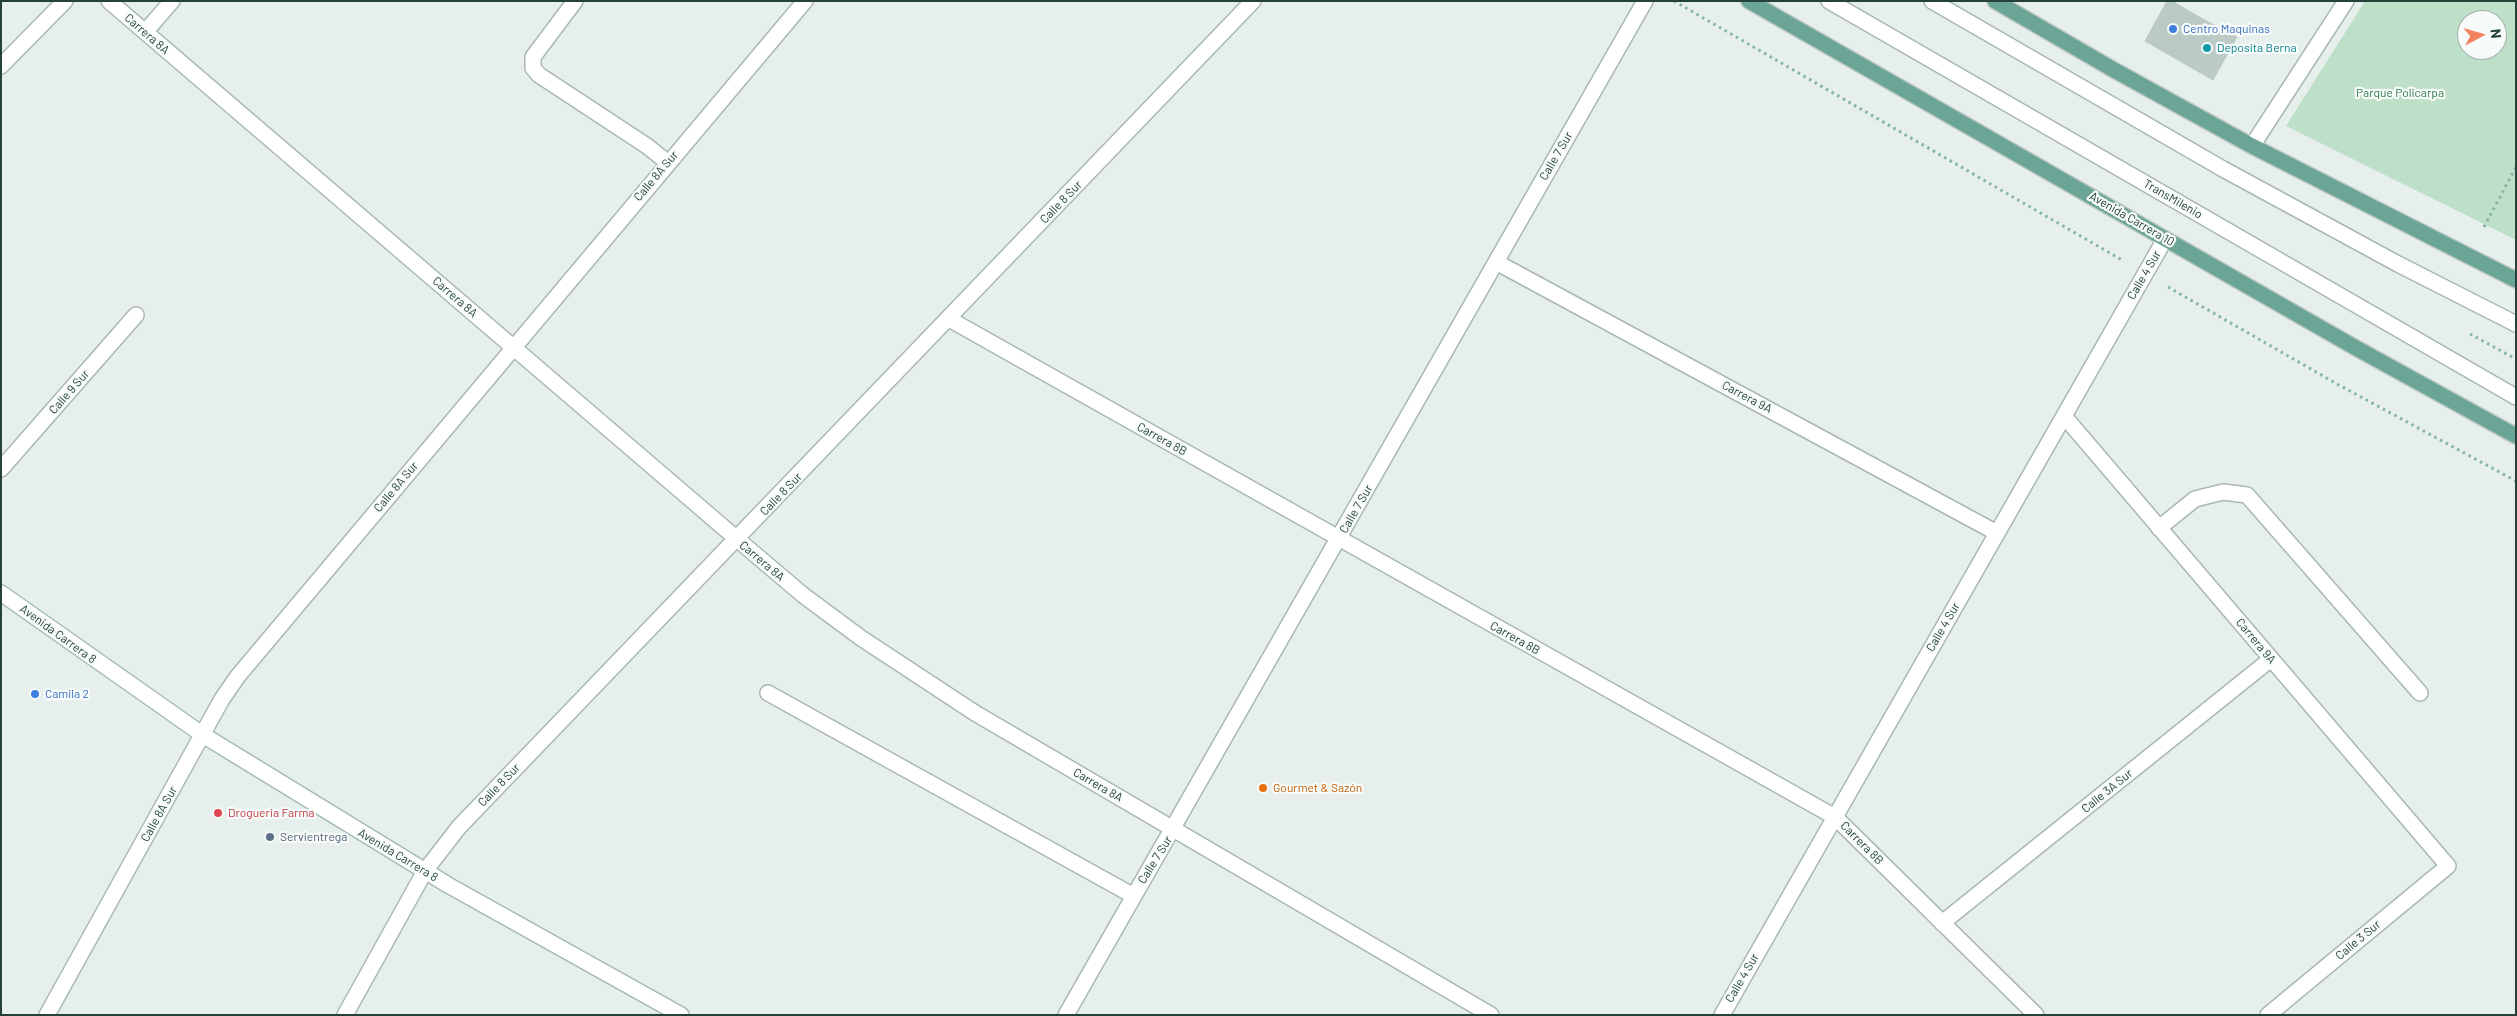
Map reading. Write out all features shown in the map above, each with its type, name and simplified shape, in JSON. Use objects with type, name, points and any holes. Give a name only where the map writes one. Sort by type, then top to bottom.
[{"type":"main road","name":"Avenida Carrera 10","points":[[1749,1],[2165,239],[2516,436]]},
{"type":"main road","points":[[1995,1],[2114,70],[2252,146],[2516,280]]},
{"type":"street","points":[[1,66],[65,1]]},
{"type":"street","name":"Carrera 8A","points":[[109,1],[737,540],[803,595],[861,638],[975,714],[1491,1015]]},
{"type":"street","points":[[145,32],[172,1]]},
{"type":"street","points":[[575,1],[533,57],[533,68],[539,74],[647,146],[667,162]]},
{"type":"street","name":"Calle 8A Sur","points":[[47,1015],[222,699],[238,676],[667,162],[805,1]]},
{"type":"street","name":"Calle 8 Sur","points":[[345,1015],[425,871],[459,827],[737,540],[1253,1]]},
{"type":"street","name":"Calle 7 Sur","points":[[1066,1015],[1132,895],[1174,829],[1645,1]]},
{"type":"street","name":"TransMilenio","points":[[1829,1],[2516,397]]},
{"type":"street","points":[[1932,1],[2232,174],[2398,264],[2516,324]]},
{"type":"street","points":[[2252,146],[2346,1]]},
{"type":"street","name":"Calle 4 Sur","points":[[1722,1015],[2165,239]]},
{"type":"street","name":"Carrera 9A","points":[[1496,262],[1997,532]]},
{"type":"street","name":"Calle 9 Sur","points":[[1,469],[136,315]]},
{"type":"street","name":"Carrera 8B","points":[[949,319],[1835,817],[2036,1015]]},
{"type":"street","name":"Carrera 9A","points":[[2064,416],[2448,866]]},
{"type":"street","points":[[2159,528],[2195,499],[2223,492],[2247,495],[2420,693]]},
{"type":"street","name":"Avenida Carrera 8","points":[[1,593],[203,735],[425,871],[681,1015]]},
{"type":"street","name":"Calle 3A Sur","points":[[1942,923],[2271,659]]},
{"type":"street","points":[[768,693],[1132,895]]},
{"type":"street","name":"Calle 3 Sur","points":[[2268,1015],[2448,866]]},
{"type":"path","points":[[1674,1],[2337,384],[2516,481]]},
{"type":"path","points":[[2484,227],[2516,167]]},
{"type":"green space","name":"Parque Policarpa","points":[[2365,1],[2516,1],[2516,240],[2286,126]]},
{"type":"building","name":"Centro Maquinas","points":[[2167,1],[2172,1],[2201,18],[2178,60],[2145,41]]},
{"type":"building","name":"Deposita Berna","points":[[2201,18],[2237,37],[2213,80],[2178,60]]},
{"type":"place","name":"Centro Maquinas","points":[[2173,29]]},
{"type":"place","name":"Deposita Berna","points":[[2207,48]]},
{"type":"place","name":"Camila 2","points":[[35,694]]},
{"type":"place","name":"Gourmet & Sazón","points":[[1263,788]]},
{"type":"place","name":"Drogueria Farma","points":[[218,813]]},
{"type":"place","name":"Servientrega","points":[[270,837]]}]
